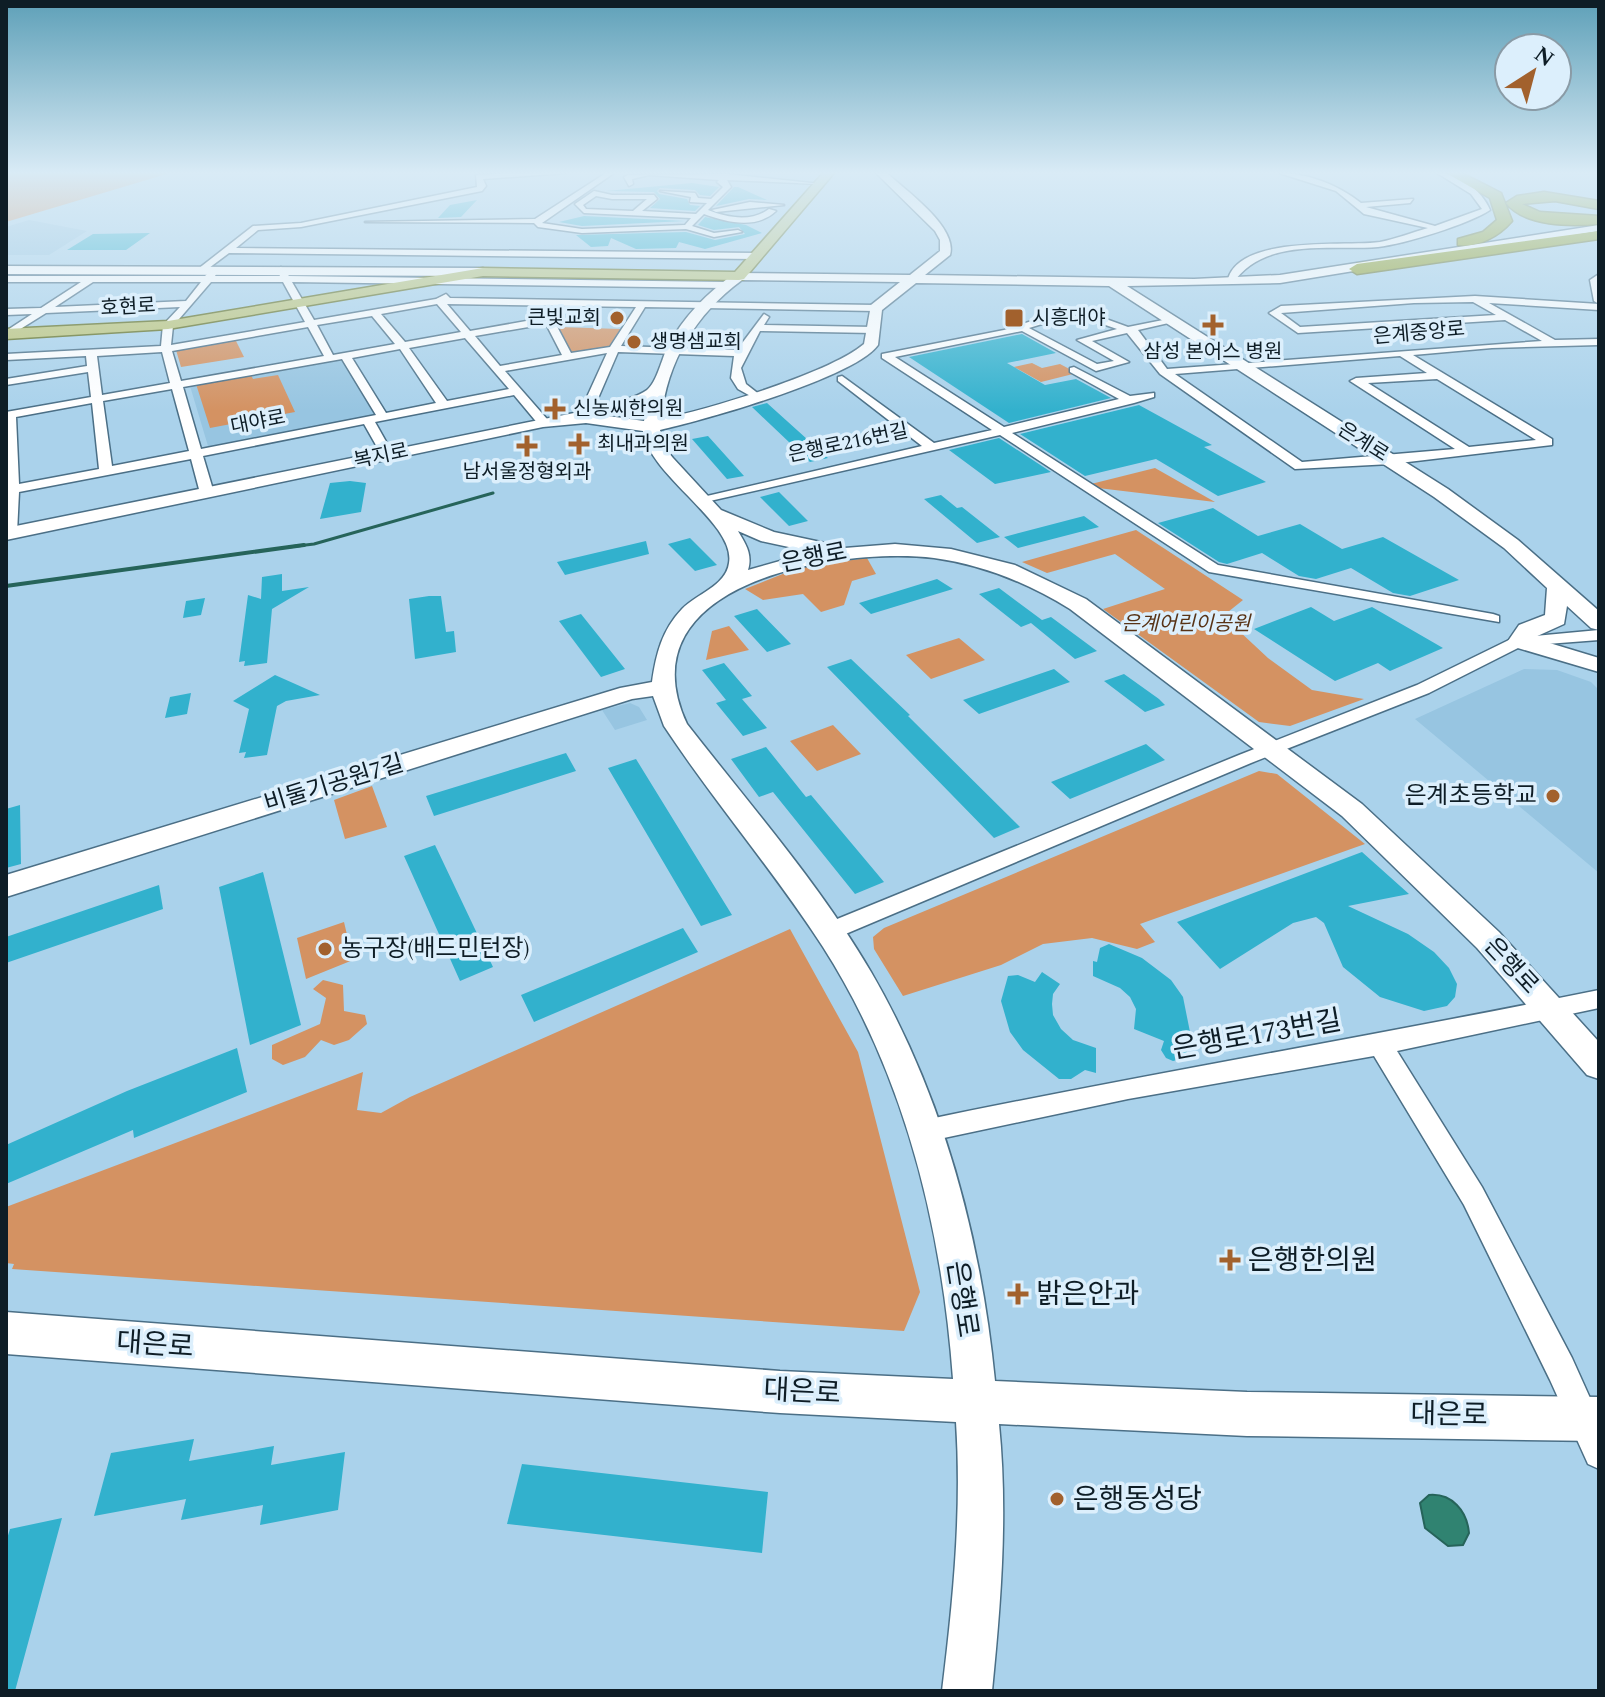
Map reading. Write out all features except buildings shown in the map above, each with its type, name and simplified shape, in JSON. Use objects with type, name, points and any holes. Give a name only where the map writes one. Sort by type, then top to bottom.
[{"type":"highway","points":[[1357,269],[1425,252]]},
{"type":"highway","points":[[1357,269],[1473,252]]},
{"type":"highway","points":[[1467,253],[1475,252]]},
{"type":"main road","points":[[744,272],[759,252]]},
{"type":"main road","name":"호현로","points":[[6,334],[168,325],[483,272],[602,279],[744,272]]},
{"type":"street","points":[[207,493],[166,349],[168,325],[189,304],[226,252]]},
{"type":"street","points":[[421,252],[756,256]]},
{"type":"street","points":[[758,328],[874,330],[872,317],[876,308],[946,252]]},
{"type":"street","points":[[1230,281],[1239,268],[1269,252]]},
{"type":"street","points":[[421,261],[1125,286],[1230,281],[1357,269],[1443,252]]},
{"type":"street","points":[[6,270],[284,274],[467,283],[602,279],[725,285]]},
{"type":"street","points":[[6,279],[91,279],[209,272]]},
{"type":"street","points":[[284,274],[483,272]]},
{"type":"street","points":[[439,301],[483,272]]},
{"type":"street","points":[[726,587],[738,568],[740,553],[706,504],[652,440],[652,426],[656,391],[670,350],[725,285],[744,272]]},
{"type":"street","points":[[284,274],[330,358]]},
{"type":"street","points":[[1311,339],[1274,311],[1414,300],[1599,304],[1595,280],[1599,277]]},
{"type":"street","points":[[6,334],[91,279]]},
{"type":"street","points":[[8,534],[8,414],[178,384],[255,364],[330,358],[549,320],[575,304],[602,279]]},
{"type":"street","name":"은계로","points":[[1125,286],[1170,320],[1391,460],[1511,544],[1599,623]]},
{"type":"street","points":[[1475,299],[1550,341]]},
{"type":"street","points":[[6,357],[166,349],[439,301],[876,308]]},
{"type":"street","points":[[439,301],[543,422],[644,398],[656,391]]},
{"type":"street","points":[[6,312],[189,304]]},
{"type":"street","points":[[587,410],[614,349],[642,305]]},
{"type":"street","points":[[754,395],[743,389],[735,379],[734,368],[770,306]]},
{"type":"street","points":[[375,313],[402,345],[444,406]]},
{"type":"street","points":[[1298,330],[1507,317]]},
{"type":"street","points":[[1401,352],[1548,442],[1391,460],[1311,467],[1296,465],[1164,372],[1134,332],[1095,318],[1041,321],[1006,333],[886,356],[1214,569],[1493,619]]},
{"type":"street","points":[[549,320],[568,357]]},
{"type":"street","points":[[1027,331],[1096,368],[1124,362],[1082,340],[1170,320]]},
{"type":"street","name":"복지로","points":[[8,534],[543,422],[581,418],[652,426],[688,418],[852,358],[869,347],[874,330]]},
{"type":"street","points":[[1006,333],[1130,401]]},
{"type":"street","points":[[242,336],[247,347]]},
{"type":"street","name":"은계중앙로","points":[[1164,372],[1550,341],[1599,342]]},
{"type":"street","points":[[1324,348],[1337,358]]},
{"type":"street","points":[[499,369],[614,349],[740,353]]},
{"type":"street","points":[[91,353],[106,471]]},
{"type":"street","points":[[345,355],[383,417]]},
{"type":"street","points":[[6,382],[92,368]]},
{"type":"street","points":[[1441,375],[1356,381],[1465,450]]},
{"type":"street","points":[[842,379],[932,447]]},
{"type":"street","name":"대야로","points":[[10,490],[517,391]]},
{"type":"street","name":"은행로216번길","points":[[706,504],[1150,395]]},
{"type":"street","points":[[368,421],[387,454]]},
{"type":"street","points":[[706,504],[744,529],[778,541],[852,550]]},
{"type":"street","name":"은행로","points":[[967,1691],[979,1547],[975,1401],[949,1217],[907,1078],[879,1016],[828,932],[676,726],[663,687],[665,657],[679,628],[704,602],[726,587],[783,563],[852,550],[945,554],[990,563],[1047,585],[1078,604],[1352,810],[1386,857],[1488,940],[1599,1065]]},
{"type":"street","points":[[1519,641],[1527,630],[1556,619],[1558,585]]},
{"type":"street","points":[[828,932],[1271,748],[1423,689],[1519,641],[1599,635]]},
{"type":"street","points":[[1519,641],[1599,665]]},
{"type":"street","name":"비둘기공원7길","points":[[6,886],[628,693],[663,687]]},
{"type":"street","name":"은행로173번길","points":[[925,1131],[1128,1088],[1380,1045],[1549,1007],[1599,999]]},
{"type":"street","points":[[1380,1045],[1473,1196],[1594,1430]]},
{"type":"street","name":"대은로","points":[[6,1333],[780,1392],[1594,1430]]},
{"type":"shaded area","points":[[6,252],[53,252],[49,255],[6,255]]},
{"type":"shaded area","points":[[342,357],[377,415],[208,446],[190,386]]},
{"type":"shaded area","name":"은계초등학교","points":[[1524,669],[1557,670],[1591,682],[1599,690],[1599,873],[1415,719]]},
{"type":"shaded area","points":[[630,703],[639,707],[647,720],[615,730],[602,710]]},
{"type":"shaded area","points":[[1429,1495],[1445,1497],[1462,1511],[1469,1533],[1463,1545],[1448,1546],[1425,1528],[1420,1503]]},
{"type":"green space","points":[[558,327],[621,329],[611,347],[569,354]]},
{"type":"green space","points":[[235,339],[244,357],[181,367],[176,350]]},
{"type":"green space","points":[[1032,363],[1042,368],[1060,364],[1077,373],[1041,382],[1014,367]]},
{"type":"green space","points":[[251,375],[253,379],[278,375],[295,412],[210,428],[196,384]]},
{"type":"green space","points":[[1155,468],[1215,502],[1098,488],[1091,484]]},
{"type":"green space","name":"은계어린이공원","points":[[1136,530],[1243,600],[1223,616],[1268,658],[1312,690],[1364,699],[1290,726],[1259,722],[1103,609],[1165,589],[1115,554],[1047,573],[1022,562]]},
{"type":"green space","points":[[867,558],[876,574],[852,581],[844,605],[821,612],[803,594],[763,600],[745,589],[800,567]]},
{"type":"green space","points":[[729,626],[749,650],[706,660],[712,631]]},
{"type":"green space","points":[[959,638],[985,660],[931,679],[906,655]]},
{"type":"green space","points":[[833,725],[861,754],[817,771],[790,741]]},
{"type":"green space","points":[[1259,771],[1277,774],[1365,844],[1140,924],[1155,942],[1137,949],[1092,938],[1043,944],[1001,965],[903,996],[874,949],[873,937],[884,928]]},
{"type":"green space","points":[[372,786],[387,827],[345,839],[334,800]]},
{"type":"green space","name":"농구장(배드민턴장)","points":[[344,922],[353,960],[306,979],[297,938]]},
{"type":"green space","points":[[790,929],[858,1052],[920,1292],[904,1331],[12,1269],[14,1264],[6,1263],[6,1207],[363,1072],[357,1110],[381,1113],[410,1097]]},
{"type":"green space","points":[[323,980],[343,985],[344,1011],[365,1015],[367,1024],[349,1040],[334,1045],[321,1040],[305,1057],[283,1065],[272,1059],[272,1045],[320,1024],[326,998],[313,989]]},
{"type":"waterway","points":[[293,547],[314,544],[493,493]]},
{"type":"waterway","points":[[293,547],[304,545]]},
{"type":"waterway","points":[[6,586],[293,547]]},
{"type":"place","name":"큰빛교회","points":[[617,318]]},
{"type":"place","name":"시흥대야","points":[[1014,318]]},
{"type":"place","name":"삼성 본어스 병원","points":[[1213,325]]},
{"type":"place","name":"생명샘교회","points":[[634,342]]},
{"type":"place","name":"신농씨한의원","points":[[555,409]]},
{"type":"place","name":"최내과의원","points":[[579,444]]},
{"type":"place","name":"남서울정형외과","points":[[527,446]]},
{"type":"place","name":"은계초등학교","points":[[1553,796]]},
{"type":"place","name":"농구장(배드민턴장)","points":[[325,949]]},
{"type":"place","name":"은행한의원","points":[[1230,1260]]},
{"type":"place","name":"밝은안과","points":[[1018,1294]]},
{"type":"place","name":"은행동성당","points":[[1057,1499]]}]
